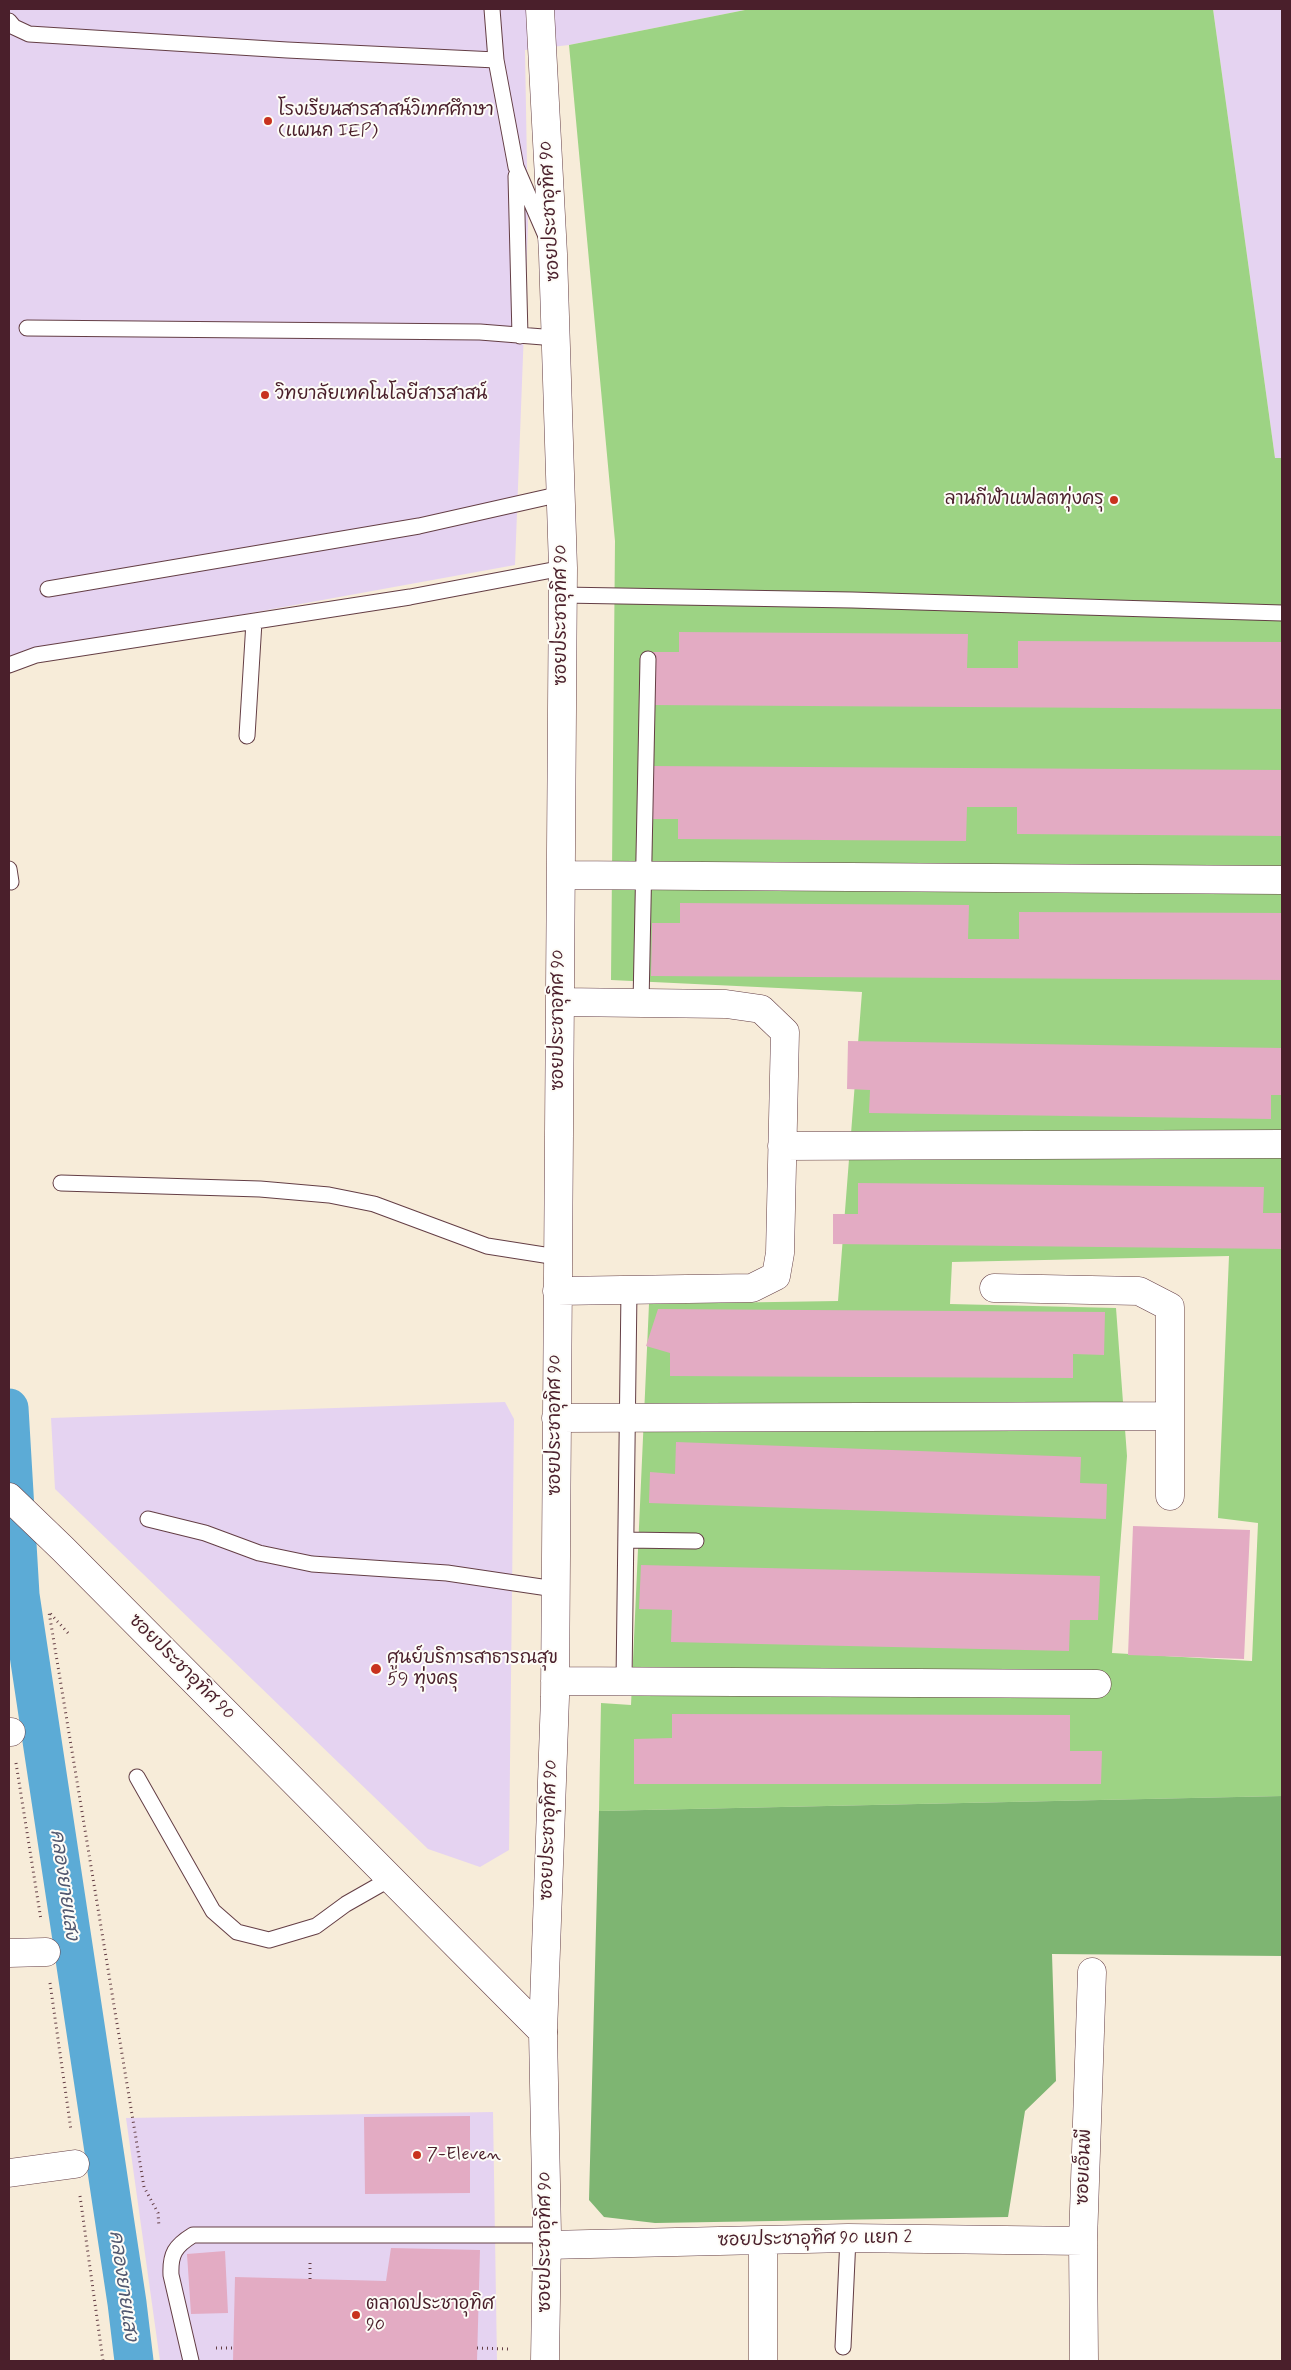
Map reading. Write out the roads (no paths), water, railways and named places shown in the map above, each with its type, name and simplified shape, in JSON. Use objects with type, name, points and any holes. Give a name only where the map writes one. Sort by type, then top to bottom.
[{"type":"street","name":"ซอยประชาอุทิศ 90","points":[[540,9],[553,254],[562,581],[555,1681],[543,2032],[547,2240],[545,2361]]},
{"type":"street","points":[[561,875],[1282,880]]},
{"type":"street","points":[[557,1291],[752,1288],[776,1276],[780,1253],[785,1032],[761,1008],[726,1004],[560,1002]]},
{"type":"street","points":[[782,1146],[1282,1144]]},
{"type":"street","points":[[994,1288],[1139,1291],[1170,1308],[1170,1496]]},
{"type":"street","points":[[556,1418],[1170,1416]]},
{"type":"street","name":"ซอยประชาอุทิศ 90","points":[[9,1498],[63,1549],[543,2032]]},
{"type":"street","points":[[555,1681],[1098,1684]]},
{"type":"street","points":[[9,1953],[46,1952]]},
{"type":"street","name":"ซอยเอ็นพี","points":[[1084,2361],[1083,2241],[1092,1972]]},
{"type":"street","points":[[9,2173],[75,2164]]},
{"type":"street","name":"ซอยประชาอุทิศ 90 แยก 2","points":[[547,2240],[848,2238],[1083,2241]]},
{"type":"street","points":[[763,2240],[763,2361]]},
{"type":"lane","points":[[492,9],[496,60],[516,167],[520,336]]},
{"type":"lane","points":[[9,21],[14,27],[29,34],[287,50],[496,60]]},
{"type":"lane","points":[[516,167],[553,254]]},
{"type":"lane","points":[[26,328],[480,332],[556,338]]},
{"type":"lane","points":[[48,589],[419,526],[561,494]]},
{"type":"lane","points":[[9,665],[36,655],[410,597],[562,581],[852,600],[1282,613]]},
{"type":"lane","points":[[247,736],[254,622]]},
{"type":"lane","points":[[641,1003],[648,659]]},
{"type":"lane","points":[[61,1183],[260,1189],[329,1195],[374,1204],[487,1246],[557,1257]]},
{"type":"lane","points":[[624,1681],[629,1290]]},
{"type":"lane","points":[[148,1519],[205,1532],[259,1553],[312,1564],[446,1573],[555,1589]]},
{"type":"lane","points":[[626,1540],[696,1541]]},
{"type":"lane","points":[[137,1778],[213,1911],[237,1932],[269,1940],[316,1926],[346,1904],[390,1879]]},
{"type":"lane","points":[[191,2361],[171,2275],[170,2260],[179,2243],[193,2235],[547,2240]]},
{"type":"lane","points":[[843,2348],[848,2238]]},
{"type":"waterway","name":"คลองยายแสง","points":[[9,1408],[20,1595],[127,2303],[134,2361]]},
{"type":"place","name":"โรงเรียนสารสาสน์วิเทศศึกษา (แผนก IEP)","points":[[268,121]]},
{"type":"place","name":"วิทยาลัยเทคโนโลยีสารสาสน์","points":[[265,395]]},
{"type":"place","name":"ลานกีฬาแฟลตทุ่งครุ","points":[[1114,500]]},
{"type":"place","name":"ศูนย์บริการสาธารณสุข 59 ทุ่งครุ","points":[[376,1669]]},
{"type":"place","name":"7-Eleven","points":[[417,2155]]},
{"type":"place","name":"ตลาดประชาอุทิศ 90","points":[[356,2315]]}]
